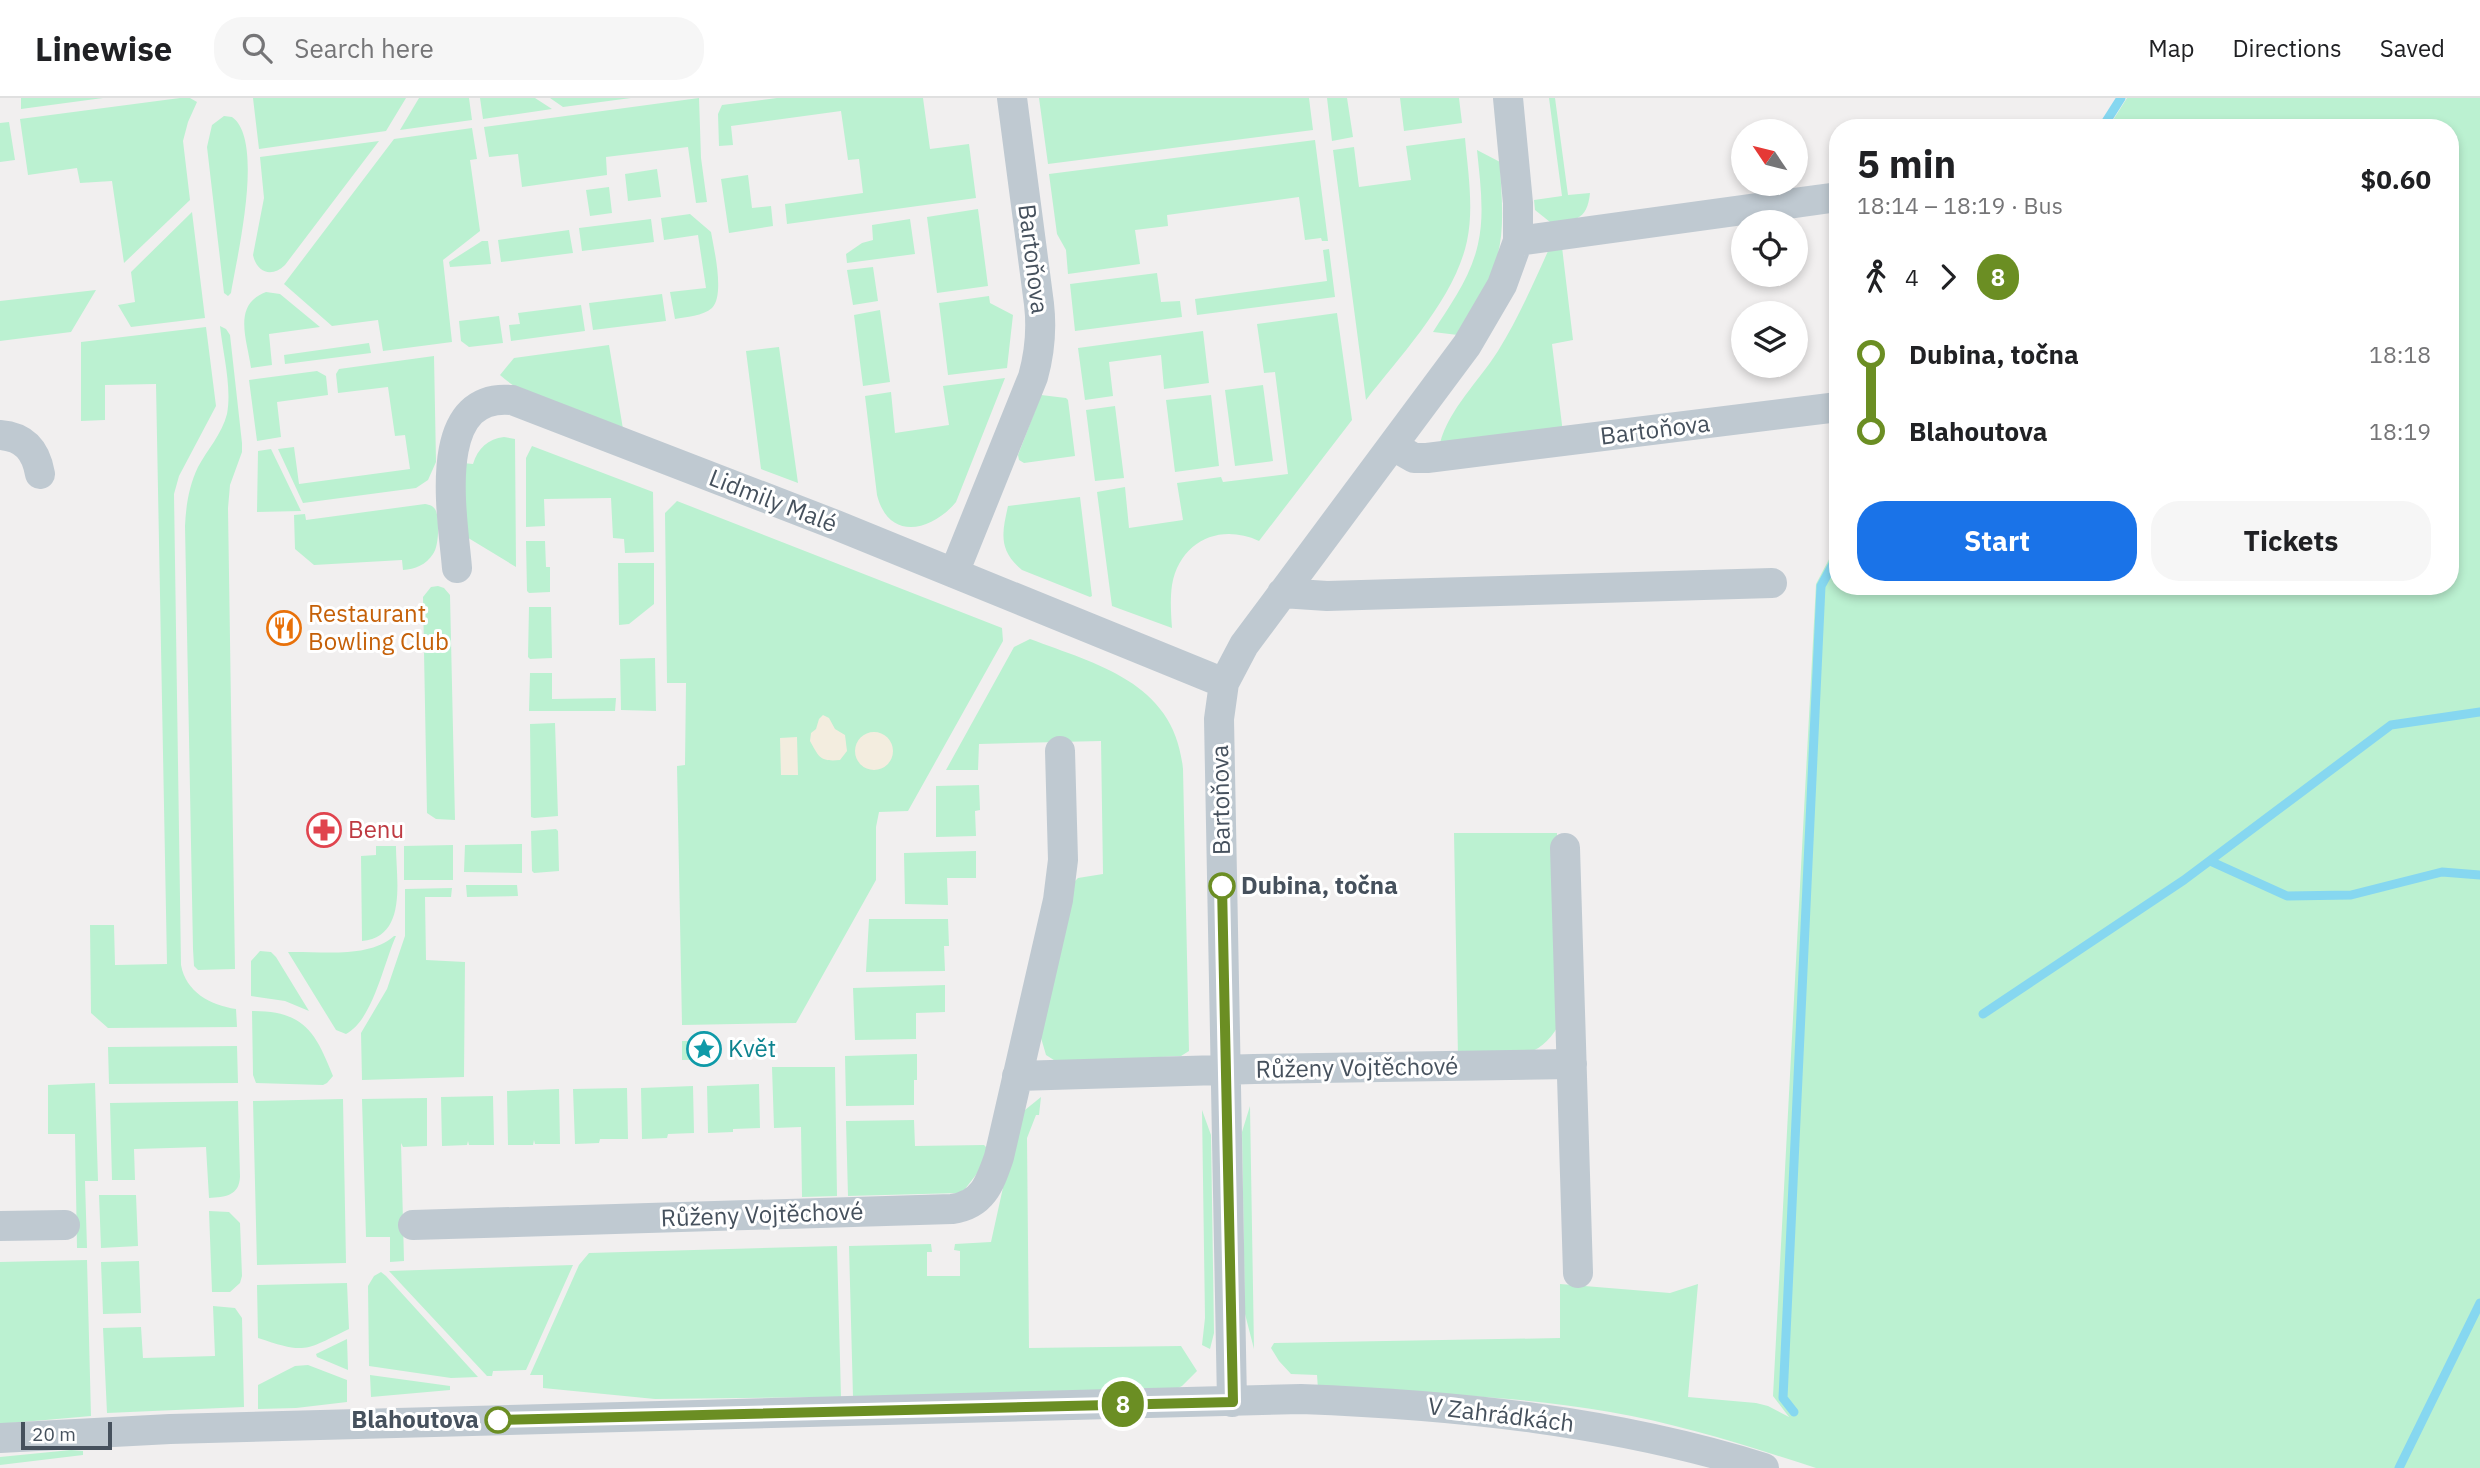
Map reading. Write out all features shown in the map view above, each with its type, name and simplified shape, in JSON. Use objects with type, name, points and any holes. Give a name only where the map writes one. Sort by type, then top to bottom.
[{"type":"street","name":"Bartoňova","points":[[954,573],[1033,377],[1040,351],[1039,304],[1012,98]]},
{"type":"street","name":"Bartoňova","points":[[1233,1402],[1219,719],[1224,683],[1244,645],[1467,345],[1489,310],[1512,263],[1518,241],[1518,203],[1508,98]]},
{"type":"street","points":[[1518,241],[1829,198]]},
{"type":"street","name":"Lidmily Malé","points":[[457,568],[451,485],[460,425],[473,408],[491,400],[503,399],[521,403],[954,573],[1224,683]]},
{"type":"street","name":"Bartoňova","points":[[1393,446],[1414,458],[1427,458],[1829,408]]},
{"type":"street","points":[[0,435],[15,437],[26,444],[35,453],[40,474]]},
{"type":"street","points":[[1282,593],[1326,596],[1772,583]]},
{"type":"street","name":"Růženy Vojtěchové","points":[[413,1225],[962,1208],[981,1198],[989,1187],[999,1157],[1062,880],[1060,751]]},
{"type":"street","points":[[1565,848],[1578,1273]]},
{"type":"street","name":"Růženy Vojtěchové","points":[[1017,1076],[1572,1064]]},
{"type":"street","points":[[0,1226],[65,1225]]},
{"type":"street","name":"V Zahrádkách","points":[[1233,1402],[1301,1398],[1383,1401],[1492,1412],[1616,1430],[1713,1452],[1764,1468]]},
{"type":"street","points":[[0,1438],[170,1429],[1233,1402]]},
{"type":"green space","points":[[21,98],[103,98],[21,109]]},
{"type":"green space","points":[[190,98],[197,102],[183,141],[190,200],[124,263],[112,181],[80,183],[77,168],[28,175],[20,119]]},
{"type":"green space","points":[[253,98],[406,98],[386,131],[259,149]]},
{"type":"green space","points":[[419,98],[469,98],[472,120],[400,130]]},
{"type":"green space","points":[[480,98],[535,98],[552,109],[483,119]]},
{"type":"green space","points":[[550,98],[631,98],[563,107]]},
{"type":"green space","points":[[699,98],[701,158],[707,202],[696,203],[688,147],[606,157],[607,175],[522,187],[518,154],[489,157],[484,127]]},
{"type":"green space","points":[[777,98],[923,98],[930,149],[969,144],[976,198],[787,224],[785,204],[863,193],[859,159],[848,160],[841,111],[731,126],[733,145],[719,146],[718,114],[722,105]]},
{"type":"green space","points":[[1039,98],[1309,98],[1313,130],[1048,164]]},
{"type":"green space","points":[[1327,98],[1347,98],[1353,137],[1332,141]]},
{"type":"green space","points":[[1400,98],[1459,98],[1462,123],[1404,131]]},
{"type":"green space","points":[[1549,98],[1555,98],[1568,195],[1590,193],[1586,209],[1578,218],[1572,220],[1550,222],[1535,210],[1534,200],[1562,196]]},
{"type":"green space","points":[[2127,98],[2480,98],[2480,1468],[1816,1468],[1688,1429],[1610,1412],[1501,1398],[1318,1389],[1317,1375],[1291,1374],[1271,1348],[1274,1343],[1560,1338],[1560,1284],[1670,1293],[1698,1284],[1688,1397],[1756,1403],[1789,1417],[1773,1396],[1816,584],[1829,559],[1829,595],[2459,595],[2459,119],[2114,119]]},
{"type":"green space","points":[[224,116],[232,117],[242,130],[247,149],[248,173],[243,227],[231,293],[228,296],[224,293],[207,147],[212,125]]},
{"type":"green space","points":[[9,122],[15,160],[0,162],[0,123]]},
{"type":"green space","points":[[472,128],[477,159],[470,160],[480,231],[443,260],[452,342],[383,351],[378,320],[332,326],[284,284],[394,139]]},
{"type":"green space","points":[[1465,138],[1470,216],[1461,262],[1451,284],[1425,325],[1366,400],[1333,150],[1354,147],[1359,187],[1411,180],[1406,146]]},
{"type":"green space","points":[[1315,140],[1328,241],[1322,241],[1321,238],[1305,240],[1299,197],[1167,215],[1168,226],[1135,230],[1140,264],[1068,274],[1066,250],[1057,234],[1049,174]]},
{"type":"green space","points":[[379,141],[285,265],[275,271],[261,270],[253,255],[264,198],[260,157]]},
{"type":"green space","points":[[1477,150],[1500,162],[1502,212],[1499,249],[1488,281],[1458,335],[1433,332],[1465,279],[1478,244],[1482,209]]},
{"type":"green space","points":[[657,169],[661,197],[628,201],[625,174]]},
{"type":"green space","points":[[748,175],[752,208],[771,206],[773,226],[729,233],[721,179]]},
{"type":"green space","points":[[609,187],[612,213],[590,216],[586,190]]},
{"type":"green space","points":[[978,209],[988,286],[937,293],[927,217]]},
{"type":"green space","points":[[192,212],[205,318],[131,327],[118,305],[135,302],[131,272]]},
{"type":"green space","points":[[690,214],[711,232],[718,293],[716,302],[708,311],[675,319],[670,292],[706,288],[698,235],[664,240],[661,218]]},
{"type":"green space","points":[[651,219],[654,242],[582,251],[579,228]]},
{"type":"green space","points":[[910,219],[915,254],[847,263],[846,254],[862,243],[873,240],[872,225]]},
{"type":"green space","points":[[569,230],[573,253],[501,262],[498,240]]},
{"type":"green space","points":[[482,241],[488,241],[491,264],[450,267],[449,262]]},
{"type":"green space","points":[[1562,247],[1573,340],[1552,344],[1563,433],[1440,443],[1457,407],[1505,339],[1549,249]]},
{"type":"green space","points":[[1329,249],[1335,297],[1197,315],[1195,299],[1327,281],[1323,250]]},
{"type":"green space","points":[[873,267],[878,301],[853,305],[847,270]]},
{"type":"green space","points":[[1157,273],[1161,302],[1180,301],[1182,317],[1075,331],[1070,284]]},
{"type":"green space","points":[[96,290],[71,332],[0,341],[0,301]]},
{"type":"green space","points":[[266,292],[280,294],[320,327],[269,334],[272,365],[251,368],[245,335],[245,314],[255,298]]},
{"type":"green space","points":[[662,294],[666,321],[593,330],[589,303]]},
{"type":"green space","points":[[989,296],[990,303],[1013,315],[1007,368],[948,375],[939,303]]},
{"type":"green space","points":[[581,305],[585,331],[511,341],[509,325],[520,324],[518,313]]},
{"type":"green space","points":[[880,310],[890,382],[863,386],[854,315]]},
{"type":"green space","points":[[1337,313],[1352,420],[1259,541],[1230,534],[1216,535],[1193,547],[1183,557],[1172,585],[1172,628],[1112,606],[1097,492],[1125,487],[1129,528],[1183,520],[1177,483],[1221,477],[1223,482],[1288,474],[1275,372],[1264,373],[1257,324]]},
{"type":"green space","points":[[499,316],[503,343],[469,347],[461,341],[459,321]]},
{"type":"green space","points":[[220,326],[230,335],[242,443],[242,452],[230,485],[228,508],[235,969],[198,970],[194,966],[193,949],[185,526],[188,496],[195,474],[222,428],[227,414],[228,382]]},
{"type":"green space","points":[[206,327],[216,406],[179,476],[174,494],[181,965],[188,983],[201,996],[236,1009],[237,1027],[108,1028],[91,1013],[90,925],[114,925],[115,965],[167,964],[156,384],[105,385],[105,420],[81,421],[81,342]]},
{"type":"green space","points":[[1203,331],[1209,383],[1164,389],[1161,355],[1109,362],[1113,396],[1085,400],[1078,348]]},
{"type":"green space","points":[[369,343],[371,353],[285,364],[284,355]]},
{"type":"green space","points":[[609,345],[623,429],[541,400],[500,375],[514,358]]},
{"type":"green space","points":[[779,347],[798,483],[761,469],[746,351]]},
{"type":"green space","points":[[434,356],[436,462],[428,480],[416,488],[303,503],[278,449],[294,447],[299,484],[410,469],[405,435],[395,436],[388,387],[338,393],[336,374],[339,369]]},
{"type":"green space","points":[[317,371],[326,376],[328,395],[277,402],[281,437],[257,441],[249,380]]},
{"type":"green space","points":[[1005,378],[956,502],[935,520],[924,525],[901,526],[891,520],[877,495],[865,396],[891,392],[895,433],[949,425],[943,386]]},
{"type":"green space","points":[[1263,385],[1273,461],[1235,466],[1225,390]]},
{"type":"green space","points":[[1041,395],[1068,400],[1075,456],[1024,463],[1019,460],[1018,455]]},
{"type":"green space","points":[[1211,395],[1219,466],[1175,472],[1166,400]]},
{"type":"green space","points":[[1115,406],[1124,478],[1095,481],[1086,410]]},
{"type":"green space","points":[[504,437],[515,439],[516,567],[465,536],[463,463],[473,464],[484,445]]},
{"type":"green space","points":[[532,446],[653,492],[654,552],[625,553],[624,539],[613,538],[611,498],[544,499],[545,526],[526,527],[526,458]]},
{"type":"green space","points":[[271,449],[301,511],[257,512],[258,451]]},
{"type":"green space","points":[[1080,497],[1090,597],[1022,570],[1005,548],[1003,533],[1008,506]]},
{"type":"green space","points":[[677,501],[1002,628],[1003,641],[908,811],[879,812],[876,827],[876,880],[796,1023],[682,1025],[677,766],[685,765],[686,683],[667,683],[665,513]]},
{"type":"green space","points":[[425,504],[433,507],[437,513],[438,539],[430,558],[416,567],[403,570],[402,560],[314,565],[295,549],[294,515],[305,514],[306,520]]},
{"type":"green space","points":[[526,541],[545,541],[546,567],[550,567],[550,592],[527,591]]},
{"type":"green space","points":[[618,563],[654,563],[654,604],[629,624],[619,625]]},
{"type":"green space","points":[[438,586],[450,595],[455,820],[436,819],[427,813],[423,597],[431,587]]},
{"type":"green space","points":[[529,607],[551,607],[552,658],[528,657]]},
{"type":"green space","points":[[1030,639],[1082,658],[1129,682],[1149,697],[1165,716],[1177,740],[1183,769],[1189,1051],[1181,1056],[1057,1062],[1046,1055],[1039,1031],[1073,883],[1078,878],[1103,874],[1101,741],[979,744],[978,770],[946,770],[1014,647]]},
{"type":"green space","points":[[655,658],[656,711],[621,710],[620,659]]},
{"type":"green space","points":[[530,673],[552,673],[552,699],[616,698],[615,711],[529,711]]},
{"type":"green space","points":[[555,723],[558,816],[534,818],[531,817],[530,724]]},
{"type":"green space","points":[[979,785],[980,810],[975,811],[976,836],[936,837],[936,786]]},
{"type":"green space","points":[[556,829],[559,871],[534,873],[531,831]]},
{"type":"green space","points":[[1454,833],[1557,833],[1558,1026],[1539,1048],[1514,1057],[1458,1058]]},
{"type":"green space","points":[[522,844],[522,873],[464,872],[465,845]]},
{"type":"green space","points":[[453,845],[453,880],[404,880],[404,846]]},
{"type":"green space","points":[[376,846],[396,846],[396,904],[387,929],[377,937],[362,941],[361,856],[376,855]]},
{"type":"green space","points":[[976,851],[976,878],[947,878],[948,905],[905,904],[904,853]]},
{"type":"green space","points":[[466,885],[517,885],[518,896],[467,897]]},
{"type":"green space","points":[[452,888],[451,897],[425,897],[426,960],[465,962],[464,1077],[362,1080],[361,1033],[387,989],[405,936],[405,889]]},
{"type":"green space","points":[[869,919],[948,919],[949,946],[944,946],[945,971],[866,972]]},
{"type":"green space","points":[[394,936],[377,990],[364,1016],[346,1034],[336,1030],[288,952],[358,951],[384,943]]},
{"type":"green space","points":[[260,951],[271,952],[276,957],[309,1011],[285,1001],[251,996],[251,961]]},
{"type":"green space","points":[[945,985],[945,1012],[916,1013],[916,1039],[855,1040],[853,988]]},
{"type":"green space","points":[[252,1011],[284,1015],[305,1027],[320,1047],[333,1076],[327,1083],[256,1083],[253,1075]]},
{"type":"green space","points":[[682,1041],[720,1041],[719,1059],[682,1060]]},
{"type":"green space","points":[[237,1046],[238,1083],[109,1084],[108,1047]]},
{"type":"green space","points":[[917,1054],[914,1105],[846,1106],[845,1056]]},
{"type":"green space","points":[[772,1067],[835,1067],[837,1196],[802,1197],[801,1127],[774,1128]]},
{"type":"green space","points":[[95,1083],[98,1181],[85,1181],[87,1248],[77,1248],[75,1134],[48,1134],[48,1085]]},
{"type":"green space","points":[[759,1084],[760,1128],[708,1133],[707,1086]]},
{"type":"green space","points":[[693,1086],[694,1133],[642,1139],[641,1088]]},
{"type":"green space","points":[[627,1088],[628,1139],[600,1139],[599,1143],[575,1144],[573,1089]]},
{"type":"green space","points":[[559,1089],[560,1144],[535,1144],[534,1140],[533,1145],[508,1145],[507,1091]]},
{"type":"green space","points":[[493,1096],[494,1145],[469,1145],[468,1141],[467,1145],[442,1146],[441,1097]]},
{"type":"green space","points":[[1041,1097],[1039,1115],[1036,1115],[1027,1138],[1029,1348],[1181,1346],[1197,1371],[1182,1386],[1172,1391],[853,1397],[849,1246],[931,1244],[932,1252],[927,1252],[927,1276],[960,1276],[960,1251],[954,1250],[955,1244],[991,1242],[1017,1124],[1025,1110]]},
{"type":"green space","points":[[427,1098],[427,1146],[403,1147],[401,1143],[404,1261],[390,1262],[390,1237],[366,1237],[362,1099]]},
{"type":"green space","points":[[343,1099],[346,1263],[257,1265],[253,1101]]},
{"type":"green space","points":[[238,1101],[240,1177],[234,1192],[209,1198],[206,1147],[134,1149],[135,1180],[112,1180],[110,1103]]},
{"type":"green space","points":[[1250,1106],[1254,1349],[1245,1314],[1242,1132]]},
{"type":"green space","points":[[1202,1110],[1211,1135],[1214,1333],[1210,1349],[1202,1345],[1205,1318]]},
{"type":"green space","points":[[914,1120],[915,1146],[984,1145],[988,1149],[989,1158],[959,1193],[848,1196],[846,1121]]},
{"type":"green space","points":[[99,1195],[136,1195],[138,1246],[101,1248]]},
{"type":"green space","points":[[209,1211],[229,1212],[240,1223],[242,1276],[240,1283],[230,1292],[212,1292]]},
{"type":"green space","points":[[837,1246],[841,1397],[655,1399],[543,1388],[543,1375],[530,1375],[579,1265],[589,1253]]},
{"type":"green space","points":[[87,1260],[91,1416],[0,1424],[0,1262]]},
{"type":"green space","points":[[139,1261],[141,1313],[103,1314],[101,1262]]},
{"type":"green space","points":[[573,1265],[526,1370],[493,1371],[492,1376],[487,1376],[389,1271]]},
{"type":"green space","points":[[381,1272],[478,1377],[451,1378],[369,1366],[368,1286],[374,1276]]},
{"type":"green space","points":[[347,1283],[349,1329],[305,1348],[258,1338],[257,1285]]},
{"type":"green space","points":[[213,1306],[235,1308],[242,1318],[244,1407],[107,1413],[103,1328],[141,1327],[143,1358],[215,1356]]},
{"type":"green space","points":[[347,1339],[348,1370],[317,1357],[316,1354]]},
{"type":"green space","points":[[308,1365],[347,1380],[347,1402],[258,1409],[258,1385],[295,1366]]},
{"type":"green space","points":[[370,1375],[450,1386],[450,1390],[371,1397]]},
{"type":"green space","points":[[83,1451],[83,1455],[0,1465],[0,1457]]},
{"type":"sand","points":[[823,715],[829,718],[835,729],[845,735],[847,751],[840,760],[821,757],[810,741],[811,733]]},
{"type":"sand","points":[[874,732],[887,738],[893,751],[887,764],[874,770],[861,764],[855,751],[861,738]]},
{"type":"sand","points":[[797,737],[798,775],[781,775],[780,738]]},
{"type":"waterway","points":[[2108,119],[2121,98]]},
{"type":"waterway","points":[[1794,1412],[1783,1398],[1821,586],[1829,571]]},
{"type":"waterway","points":[[1983,1014],[2184,880],[2391,725],[2480,712]]},
{"type":"waterway","points":[[2210,861],[2287,896],[2351,895],[2442,872],[2480,875]]},
{"type":"waterway","points":[[2399,1468],[2480,1303]]},
{"type":"bus line","name":"8","points":[[498,1420],[1233,1402],[1222,886]]},
{"type":"place","name":"Restaurant Bowling Club","points":[[284,628]]},
{"type":"place","name":"Benu","points":[[324,830]]},
{"type":"place","name":"Dubina, točna","points":[[1222,886]]},
{"type":"place","name":"Květ","points":[[704,1049]]},
{"type":"place","name":"Blahoutova","points":[[498,1420]]}]
